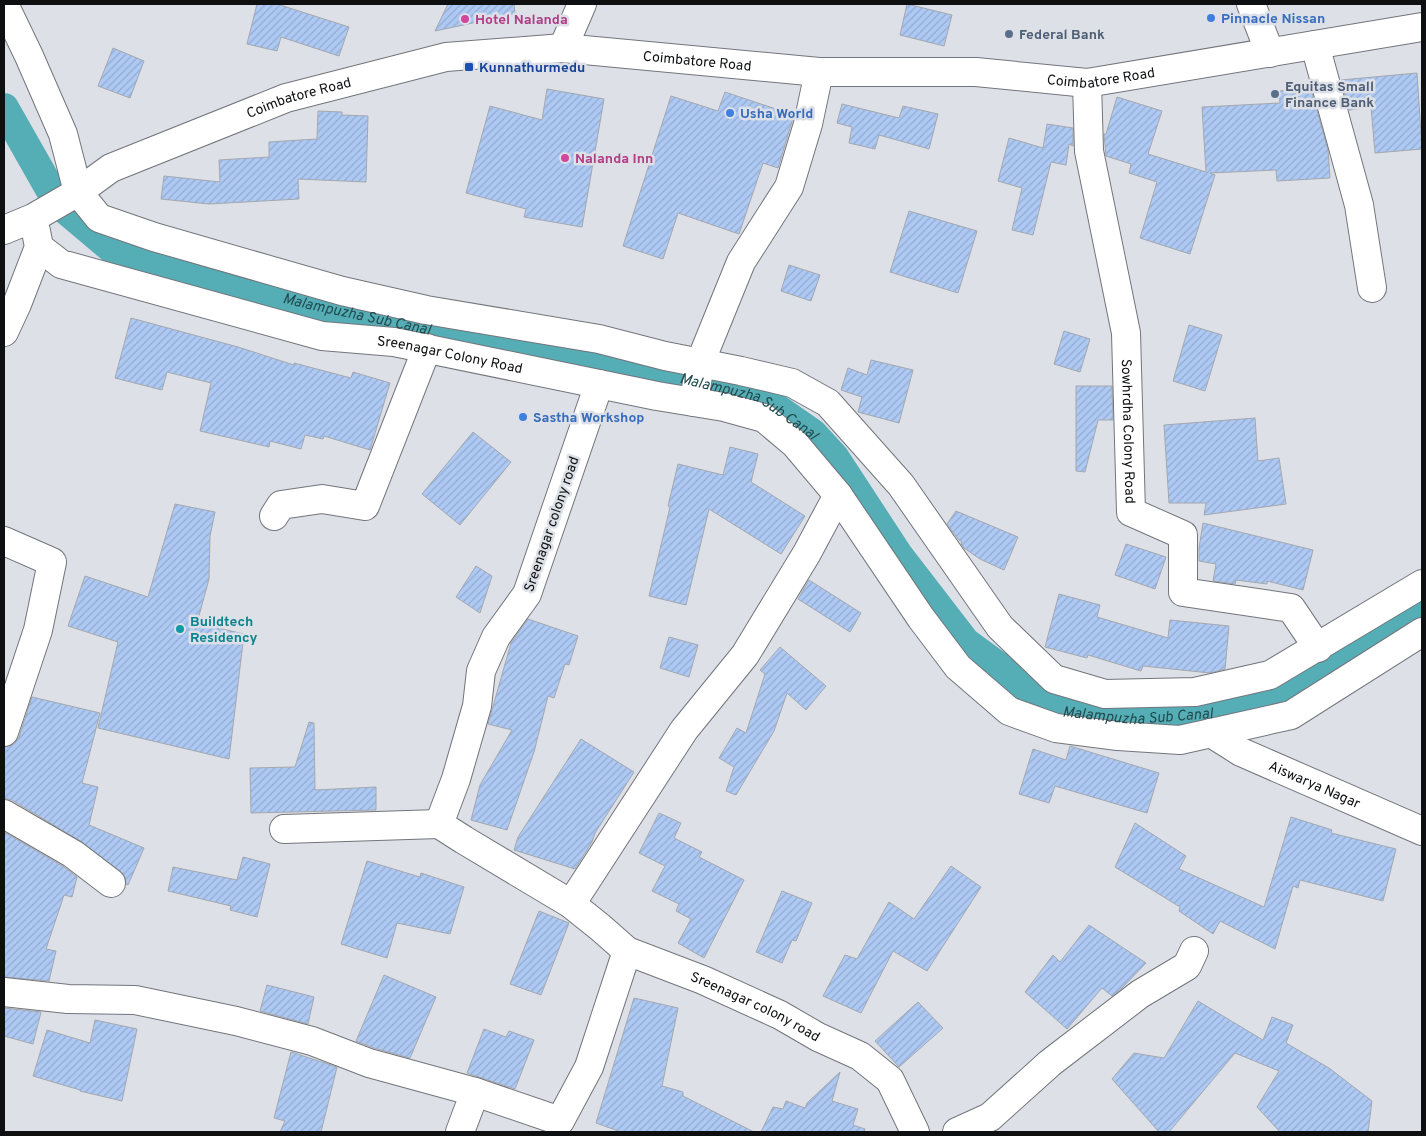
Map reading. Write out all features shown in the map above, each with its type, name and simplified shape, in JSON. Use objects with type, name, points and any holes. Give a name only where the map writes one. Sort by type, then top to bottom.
[{"type":"street","points":[[4,4],[63,134],[78,192],[99,218],[342,291],[426,310],[599,339],[792,383],[828,403],[901,485],[1000,627],[1054,679],[1105,694],[1195,692],[1270,675],[1422,584]]},
{"type":"street","points":[[563,48],[581,4]]},
{"type":"street","points":[[1251,4],[1270,53]]},
{"type":"street","name":"Coimbatore Road","points":[[4,230],[33,218],[78,192],[110,168],[286,98],[446,57],[563,48],[819,72],[976,72],[1087,83],[1422,27]]},
{"type":"street","points":[[1315,45],[1359,205],[1372,288]]},
{"type":"street","points":[[694,402],[700,363],[742,262],[789,187],[808,124],[819,72]]},
{"type":"street","name":"Sowhrdha Colony Road","points":[[1087,83],[1089,151],[1126,333],[1131,512],[1183,535],[1183,592],[1291,608],[1318,648]]},
{"type":"street","points":[[4,332],[39,247],[33,218]]},
{"type":"street","name":"Sreenagar Colony Road","points":[[39,247],[61,264],[322,336],[394,342],[427,348],[599,384],[724,407],[764,418],[795,444],[838,495],[921,618],[958,667],[1009,711],[1056,728],[1118,736],[1180,740],[1291,715],[1422,632]]},
{"type":"street","points":[[274,516],[281,505],[322,499],[365,506],[427,348]]},
{"type":"street","name":"Sreenagar colony road","points":[[599,384],[527,594],[496,637],[481,671],[477,706],[456,779],[440,824],[571,904],[627,951],[703,980],[780,1015],[818,1037],[860,1056],[890,1080],[915,1132]]},
{"type":"street","points":[[571,904],[684,730],[745,655],[807,553],[838,495]]},
{"type":"street","points":[[4,540],[52,562],[38,630],[4,732]]},
{"type":"street","name":"Aiswarya Nagar","points":[[1211,733],[1241,752],[1422,832]]},
{"type":"street","points":[[4,814],[73,854],[111,883]]},
{"type":"street","points":[[284,828],[440,824]]},
{"type":"street","points":[[4,992],[68,999],[135,1000],[236,1020],[312,1041],[368,1063],[474,1092],[560,1121],[590,1067],[627,951]]},
{"type":"street","points":[[957,1132],[990,1117],[1050,1063],[1140,994],[1186,966],[1194,951]]},
{"type":"street","points":[[460,1132],[474,1092]]},
{"type":"building","points":[[257,4],[277,4],[349,27],[339,56],[281,37],[277,51],[247,44]]},
{"type":"building","name":"Hotel Nalanda","points":[[448,4],[514,4],[515,14],[435,31]]},
{"type":"building","points":[[907,4],[952,15],[944,46],[900,35]]},
{"type":"building","points":[[113,48],[144,61],[130,98],[98,86]]},
{"type":"building","points":[[1417,73],[1422,149],[1375,153],[1371,107],[1349,110],[1341,80]]},
{"type":"building","points":[[547,89],[604,99],[582,227],[524,217],[526,209],[466,193],[490,106],[542,120]]},
{"type":"building","points":[[1311,89],[1328,150],[1330,178],[1277,181],[1276,170],[1210,173],[1215,175],[1190,254],[1140,238],[1157,182],[1129,173],[1131,164],[1106,156],[1104,134],[1106,134],[1117,97],[1162,111],[1148,154],[1206,172],[1202,107],[1280,103],[1279,91]]},
{"type":"building","points":[[725,92],[794,115],[778,168],[763,163],[739,234],[678,213],[663,259],[623,246],[671,96],[718,111]]},
{"type":"building","points":[[842,104],[899,118],[903,106],[938,114],[929,149],[879,135],[875,149],[849,143],[852,127],[837,123]]},
{"type":"building","points":[[318,111],[342,112],[342,115],[368,116],[366,182],[298,179],[299,199],[209,204],[161,199],[164,176],[220,182],[219,160],[269,157],[269,142],[317,139]]},
{"type":"building","points":[[1047,124],[1073,128],[1073,146],[1069,144],[1066,165],[1051,162],[1033,235],[1012,230],[1022,188],[998,181],[1009,138],[1043,148]]},
{"type":"building","points":[[909,211],[977,231],[958,293],[890,272]]},
{"type":"building","points":[[789,265],[820,275],[811,301],[781,291]]},
{"type":"building","points":[[131,318],[238,347],[294,365],[294,363],[351,378],[353,372],[390,383],[370,450],[324,436],[323,439],[305,435],[301,449],[270,441],[269,447],[200,431],[211,383],[167,372],[162,390],[115,378]]},
{"type":"building","points":[[1189,325],[1222,335],[1205,391],[1173,381]]},
{"type":"building","points":[[1064,331],[1090,339],[1080,372],[1054,364]]},
{"type":"building","points":[[871,360],[913,370],[899,423],[858,412],[862,397],[841,390],[848,368],[867,375]]},
{"type":"building","points":[[1076,386],[1112,386],[1113,420],[1098,420],[1085,472],[1076,471]]},
{"type":"building","points":[[1255,418],[1258,461],[1279,458],[1286,504],[1204,515],[1206,503],[1169,503],[1164,425]]},
{"type":"building","points":[[473,432],[511,462],[460,525],[422,494]]},
{"type":"building","points":[[730,447],[758,454],[751,482],[805,516],[781,554],[709,509],[686,605],[649,596],[678,464],[723,475]]},
{"type":"building","name":"Buildtech Residency","points":[[175,504],[215,512],[210,536],[209,579],[197,623],[244,634],[229,759],[98,728],[118,642],[68,626],[85,576],[148,597]]},
{"type":"building","points":[[956,511],[1018,537],[1004,570],[980,559],[964,548],[961,544],[962,542],[947,524]]},
{"type":"building","points":[[1203,523],[1313,550],[1303,590],[1267,581],[1267,584],[1236,580],[1235,584],[1213,581],[1216,564],[1199,561]]},
{"type":"building","points":[[1126,544],[1166,557],[1155,589],[1115,575]]},
{"type":"building","points":[[476,566],[492,576],[480,613],[456,597]]},
{"type":"building","points":[[809,580],[861,613],[850,632],[798,599]]},
{"type":"building","points":[[1059,594],[1100,605],[1097,617],[1168,638],[1170,620],[1229,626],[1225,669],[1210,673],[1143,666],[1141,671],[1088,655],[1087,658],[1045,647]]},
{"type":"building","points":[[528,619],[578,636],[569,665],[565,664],[554,698],[548,696],[534,752],[507,830],[471,820],[480,785],[512,730],[488,724],[511,643]]},
{"type":"building","points":[[669,637],[698,645],[689,677],[660,668]]},
{"type":"building","points":[[780,647],[826,686],[806,710],[787,693],[774,731],[736,795],[726,791],[734,767],[719,758],[737,728],[746,733],[765,674],[760,670]]},
{"type":"building","points":[[32,697],[100,713],[82,783],[98,787],[89,825],[144,848],[128,885],[120,871],[82,842],[12,800],[4,798],[4,747],[14,744],[19,737]]},
{"type":"building","points":[[309,722],[314,723],[315,790],[376,787],[376,810],[251,813],[250,768],[295,767]]},
{"type":"building","points":[[581,739],[634,772],[595,833],[592,842],[575,869],[514,850],[518,837]]},
{"type":"building","points":[[1070,746],[1159,773],[1147,813],[1055,786],[1049,803],[1019,794],[1033,749],[1066,760]]},
{"type":"building","points":[[659,813],[681,823],[674,838],[702,852],[699,857],[744,880],[704,958],[678,943],[691,919],[676,911],[679,904],[652,891],[665,866],[639,853]]},
{"type":"building","points":[[1291,817],[1332,830],[1331,833],[1396,849],[1383,901],[1300,880],[1298,888],[1293,886],[1275,949],[1220,921],[1213,934],[1179,911],[1180,907],[1115,867],[1135,823],[1186,856],[1179,869],[1264,907]]},
{"type":"building","points":[[4,832],[64,867],[77,877],[72,897],[64,895],[46,949],[56,951],[49,981],[4,977]]},
{"type":"building","points":[[243,857],[270,864],[257,917],[230,910],[231,906],[168,891],[173,867],[237,880]]},
{"type":"building","points":[[367,861],[420,877],[421,873],[464,887],[450,934],[397,923],[387,958],[341,944]]},
{"type":"building","points":[[951,866],[981,887],[927,971],[893,951],[861,1013],[823,996],[845,955],[857,959],[889,902],[914,919]]},
{"type":"building","points":[[782,891],[812,903],[796,941],[792,940],[782,963],[756,952]]},
{"type":"building","points":[[539,911],[569,923],[541,995],[510,984]]},
{"type":"building","points":[[1089,925],[1146,963],[1112,996],[1102,988],[1067,1029],[1025,992],[1053,955],[1060,962]]},
{"type":"building","points":[[384,975],[436,997],[410,1058],[356,1041]]},
{"type":"building","points":[[267,985],[314,997],[308,1024],[260,1011]]},
{"type":"building","points":[[634,998],[678,1008],[662,1086],[683,1092],[683,1096],[754,1132],[621,1132],[596,1123]]},
{"type":"building","points":[[1198,1001],[1263,1040],[1272,1017],[1293,1025],[1286,1043],[1329,1068],[1372,1101],[1368,1132],[1280,1132],[1257,1107],[1279,1071],[1235,1053],[1169,1132],[1159,1132],[1112,1079],[1134,1053],[1164,1058]]},
{"type":"building","points":[[918,1002],[943,1028],[899,1067],[875,1041]]},
{"type":"building","points":[[4,1008],[41,1012],[33,1044],[4,1036]]},
{"type":"building","points":[[95,1020],[137,1029],[122,1101],[80,1091],[33,1076],[47,1030],[90,1043]]},
{"type":"building","points":[[484,1029],[506,1037],[509,1031],[534,1040],[515,1089],[467,1073]]},
{"type":"building","points":[[291,1052],[337,1067],[321,1132],[280,1132],[285,1121],[274,1118]]},
{"type":"building","points":[[840,1072],[832,1101],[858,1109],[853,1125],[865,1129],[864,1132],[761,1132],[773,1107],[783,1109],[786,1101],[805,1108],[807,1103]]},
{"type":"waterway","name":"Malampuzha Sub Canal","points":[[4,108],[58,203],[115,251],[194,276],[313,305],[512,347],[669,375],[760,397],[813,434],[834,457],[898,555],[965,642],[1059,711],[1134,719],[1252,710],[1310,680],[1422,606]]},
{"type":"place","name":"Pinnacle Nissan","points":[[1211,18]]},
{"type":"place","name":"Hotel Nalanda","points":[[465,19]]},
{"type":"place","name":"Federal Bank","points":[[1009,34]]},
{"type":"place","name":"Kunnathurmedu","points":[[469,67]]},
{"type":"place","name":"Equitas Small Finance Bank","points":[[1275,94]]},
{"type":"place","name":"Usha World","points":[[730,113]]},
{"type":"place","name":"Nalanda Inn","points":[[565,158]]},
{"type":"place","name":"Sastha Workshop","points":[[523,417]]},
{"type":"place","name":"Buildtech Residency","points":[[180,629]]}]
